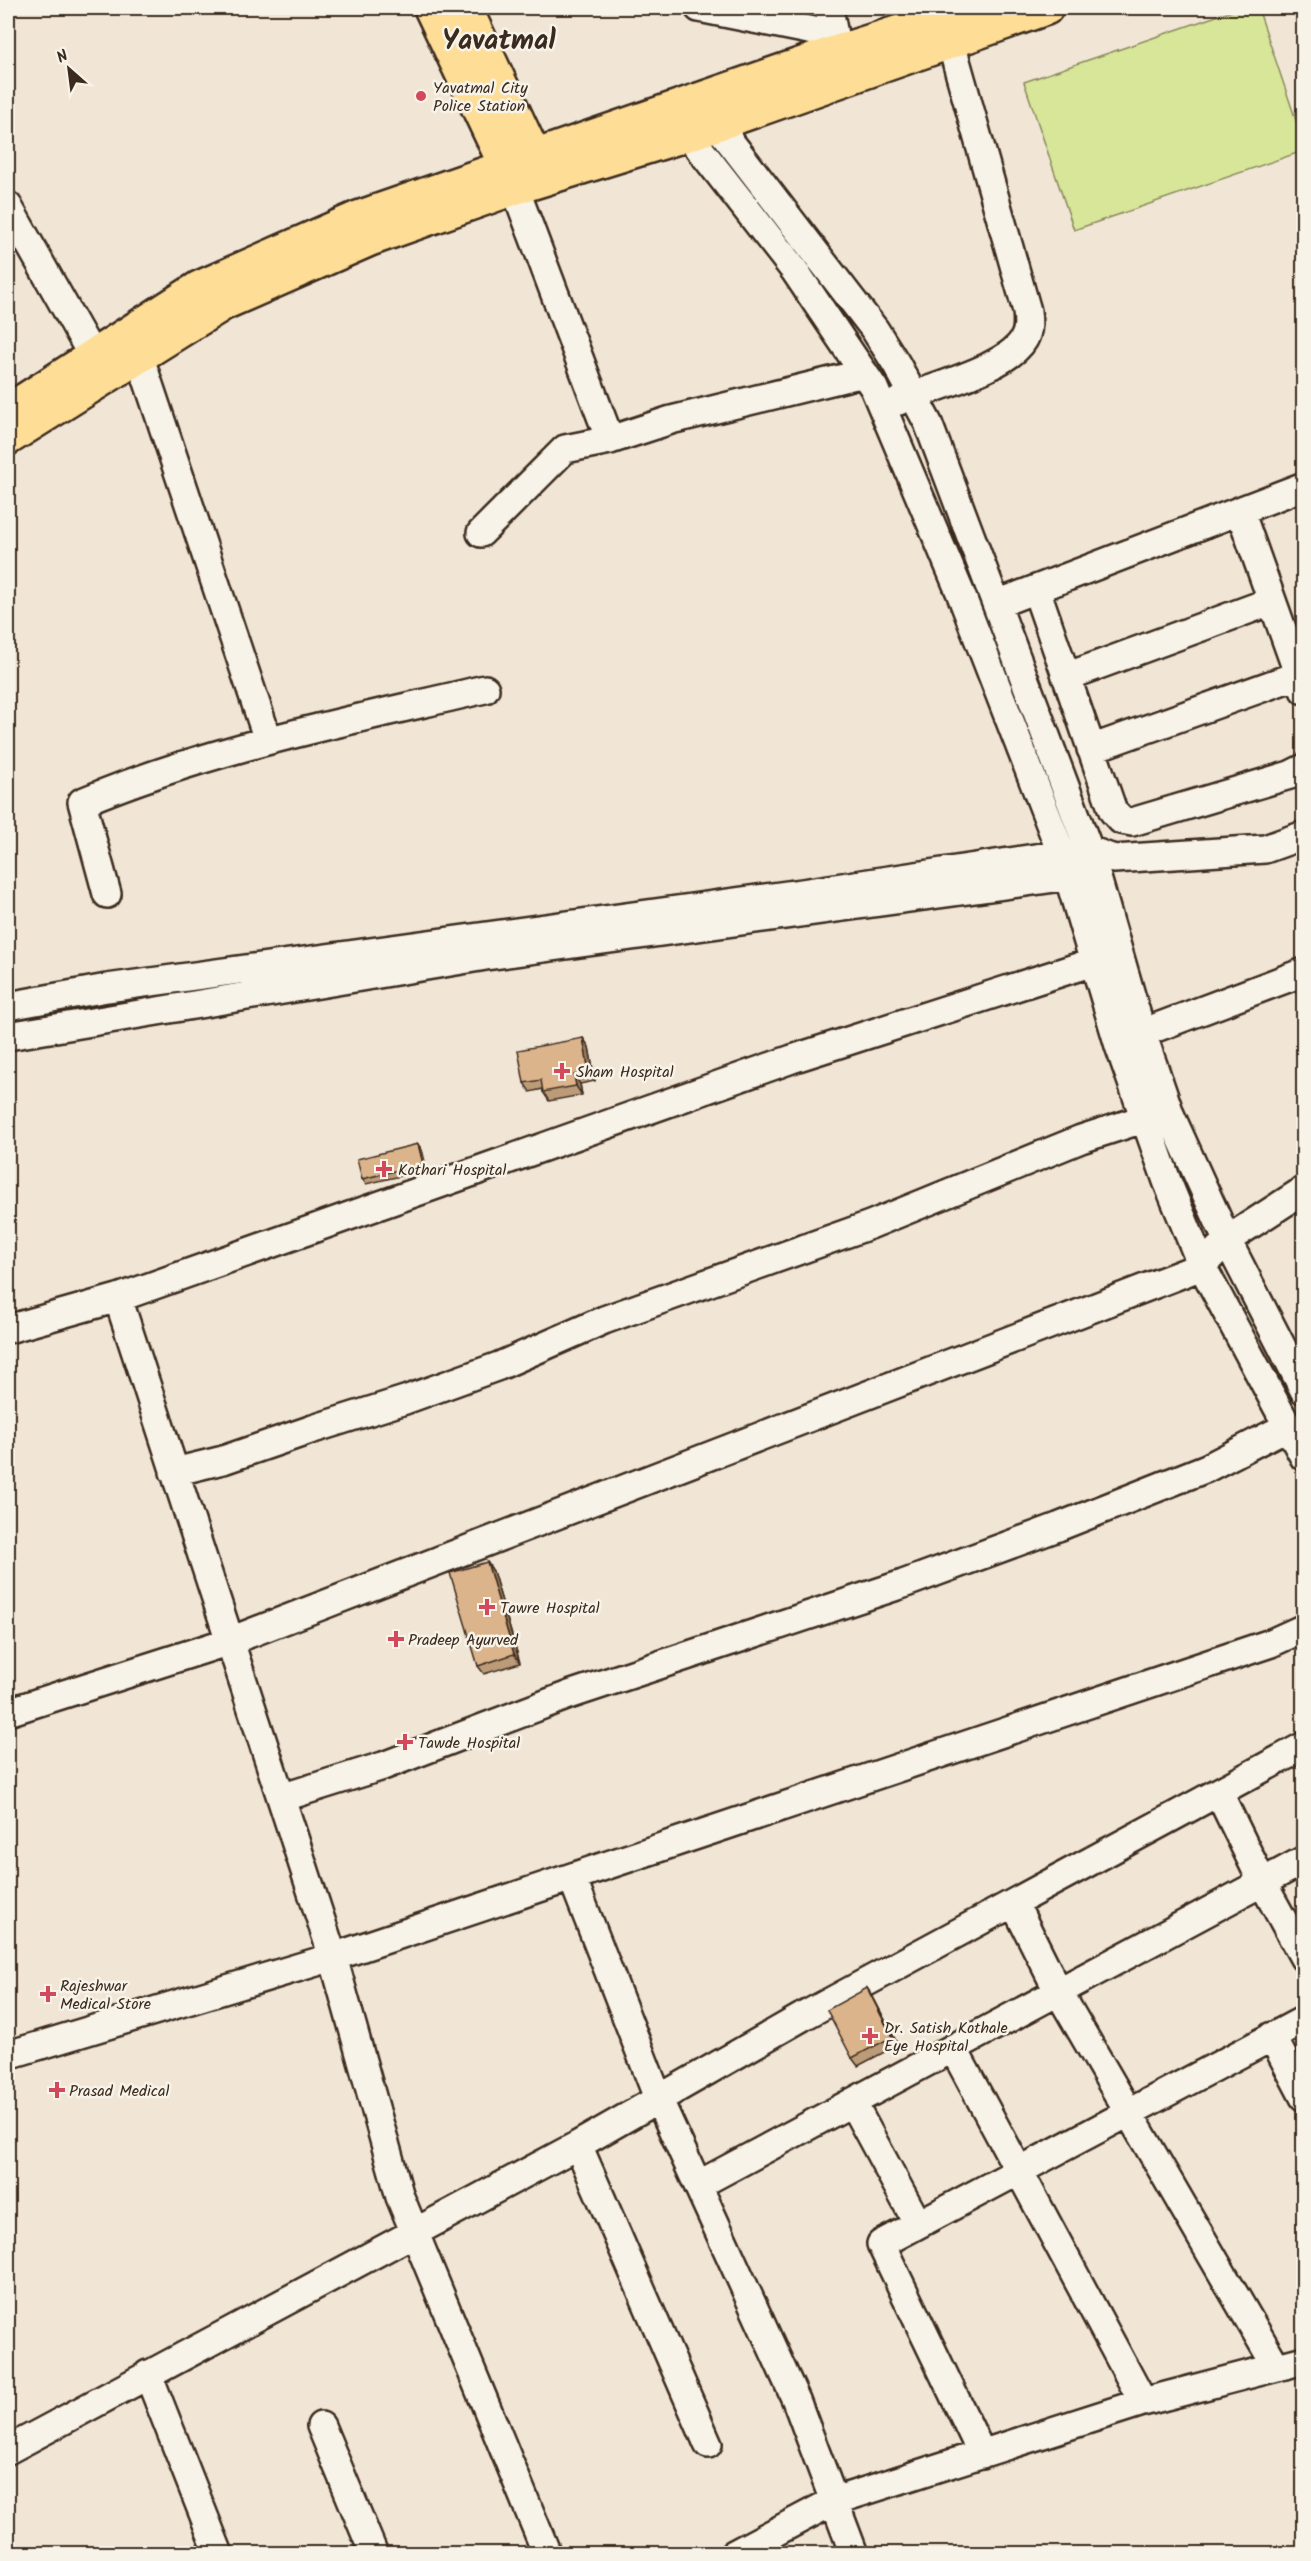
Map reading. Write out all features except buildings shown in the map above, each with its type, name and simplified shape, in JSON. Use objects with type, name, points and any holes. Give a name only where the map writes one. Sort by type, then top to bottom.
[{"type":"main road","points":[[431,8],[519,171]]},
{"type":"main road","points":[[465,8],[519,171]]},
{"type":"main road","points":[[8,438],[135,343],[199,288],[358,218],[693,117],[947,30],[975,8]]},
{"type":"main road","points":[[693,117],[837,43],[947,30],[1046,8]]},
{"type":"main road","points":[[8,411],[92,355],[135,343]]},
{"type":"street","points":[[699,8],[837,43],[829,8]]},
{"type":"street","points":[[883,409],[913,395],[996,364],[1012,353],[1024,340],[1028,329],[1028,311],[947,30]]},
{"type":"street","points":[[693,117],[864,373],[883,409],[960,592],[1065,866],[1142,1033],[1170,1114],[1227,1240],[1304,1390]]},
{"type":"street","points":[[693,117],[875,330],[928,423],[1099,860],[1107,957],[1119,1046],[1143,1119],[1202,1266],[1304,1457]]},
{"type":"street","points":[[519,171],[610,440]]},
{"type":"street","points":[[8,206],[92,355]]},
{"type":"street","points":[[135,343],[268,740]]},
{"type":"street","points":[[482,533],[565,449],[610,440],[671,420],[864,373]]},
{"type":"street","points":[[997,604],[1304,486]]},
{"type":"street","points":[[1091,749],[1301,682],[1240,511]]},
{"type":"street","points":[[1036,589],[1113,810],[1121,820],[1132,822],[1290,776],[1304,768]]},
{"type":"street","points":[[1066,677],[1272,602]]},
{"type":"street","points":[[107,894],[82,802],[140,778],[268,740],[485,689]]},
{"type":"street","points":[[8,1006],[107,988],[461,949],[1099,860],[1265,849],[1304,836]]},
{"type":"street","points":[[8,1036],[461,949]]},
{"type":"street","points":[[8,1329],[118,1298],[792,1059],[1107,957]]},
{"type":"street","points":[[1142,1033],[1304,972]]},
{"type":"street","points":[[174,1472],[223,1460],[405,1400],[499,1366],[604,1320],[870,1225],[1081,1139],[1143,1119]]},
{"type":"street","points":[[8,1712],[230,1641],[1202,1266],[1227,1240],[1304,1190]]},
{"type":"street","points":[[118,1298],[333,1957],[400,2197],[547,2553]]},
{"type":"street","points":[[281,1798],[383,1766],[569,1695],[903,1584],[1058,1527],[1208,1468],[1288,1426]]},
{"type":"street","points":[[8,2055],[333,1957],[1271,1643],[1304,1628]]},
{"type":"street","points":[[8,2450],[578,2145],[658,2098],[1304,1746]]},
{"type":"street","points":[[1219,1793],[1262,1882],[1304,1958]]},
{"type":"street","points":[[698,2185],[1304,1860]]},
{"type":"street","points":[[572,1877],[658,2098],[796,2400],[854,2553]]},
{"type":"street","points":[[1014,1903],[1058,1991],[1130,2111],[1276,2366]]},
{"type":"street","points":[[982,2454],[881,2244],[1304,2020]]},
{"type":"street","points":[[1272,2036],[1304,2097]]},
{"type":"street","points":[[953,2048],[1143,2402]]},
{"type":"street","points":[[852,2102],[918,2224]]},
{"type":"street","points":[[578,2145],[708,2444]]},
{"type":"street","points":[[734,2553],[834,2501],[1143,2402],[1304,2360]]},
{"type":"street","points":[[148,2374],[219,2553]]},
{"type":"street","points":[[321,2426],[374,2553]]},
{"type":"green space","points":[[1240,8],[1258,8],[1303,141],[1303,151],[1074,230],[1024,82]]},
{"type":"place","name":"Yavatmal City Police Station","points":[[421,96]]},
{"type":"place","name":"Sham Hospital","points":[[562,1071]]},
{"type":"place","name":"Kothari Hospital","points":[[384,1169]]},
{"type":"place","name":"Tawre Hospital","points":[[487,1607]]},
{"type":"place","name":"Pradeep Ayurved","points":[[396,1639]]},
{"type":"place","name":"Tawde Hospital","points":[[405,1742]]},
{"type":"place","name":"Rajeshwar Medical Store","points":[[48,1994]]},
{"type":"place","name":"Dr. Satish Kothale Eye Hospital","points":[[870,2036]]},
{"type":"place","name":"Prasad Medical","points":[[57,2090]]},
{"type":"district","name":"Yavatmal","points":[[499,39]]}]
